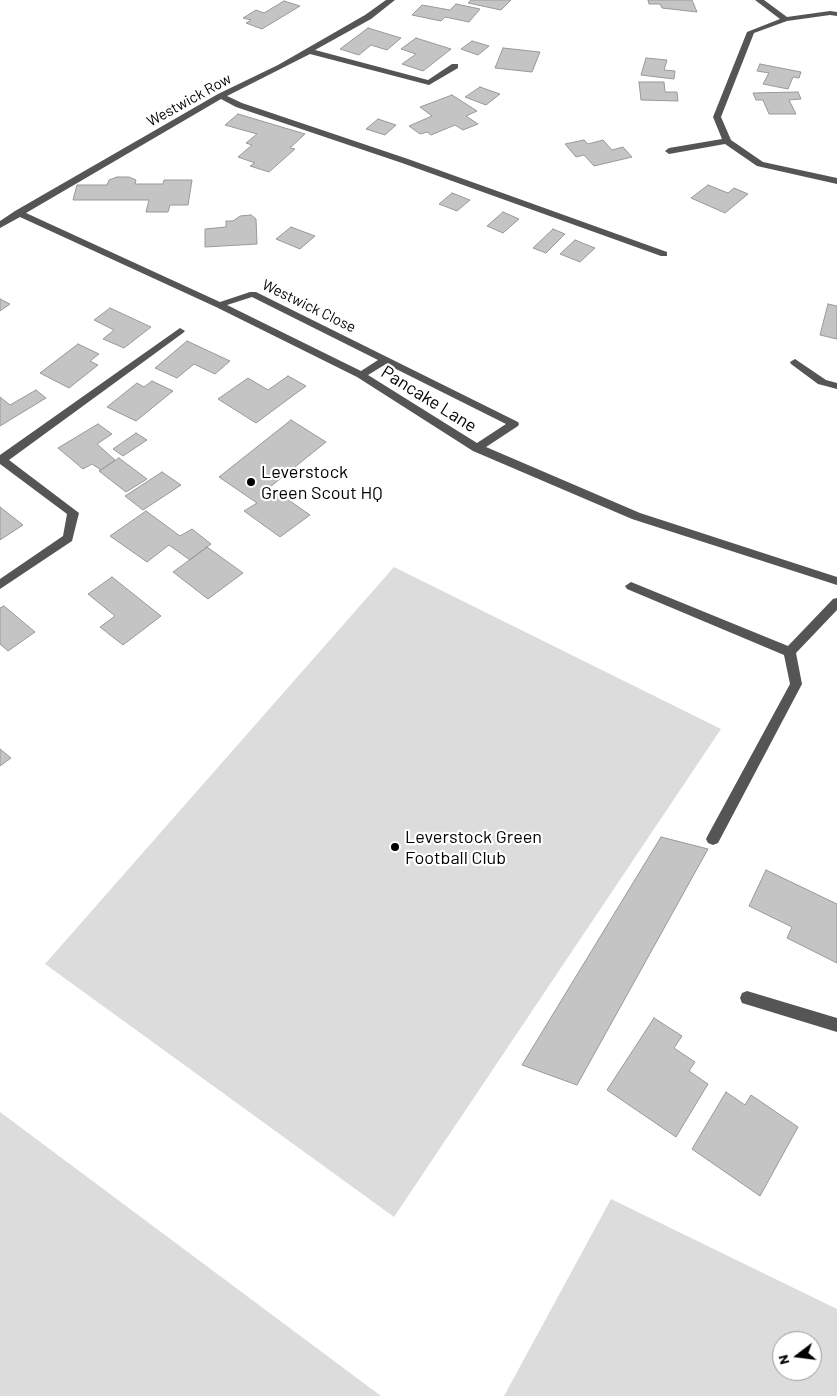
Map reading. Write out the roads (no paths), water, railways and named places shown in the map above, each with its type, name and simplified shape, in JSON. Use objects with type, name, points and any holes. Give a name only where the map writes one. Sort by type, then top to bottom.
[{"type":"street","name":"Westwick Row","points":[[0,225],[221,96],[309,51],[368,17],[391,0]]},
{"type":"street","points":[[759,0],[786,19]]},
{"type":"street","points":[[833,14],[786,19],[751,32],[717,117],[727,141],[760,164],[837,181]]},
{"type":"street","points":[[309,51],[429,83],[455,66]]},
{"type":"street","points":[[221,96],[239,105],[396,158],[664,254]]},
{"type":"street","points":[[669,151],[727,141]]},
{"type":"street","name":"Pancake Lane","points":[[18,213],[219,305],[361,375],[477,448],[636,516],[837,580]]},
{"type":"street","name":"Westwick Close","points":[[219,305],[253,294],[514,424],[477,448]]},
{"type":"street","points":[[0,585],[68,538],[73,514],[1,460],[180,331]]},
{"type":"street","points":[[361,375],[385,360]]},
{"type":"street","points":[[795,362],[822,382],[837,386]]},
{"type":"street","points":[[630,586],[790,652]]},
{"type":"street","points":[[790,652],[837,602]]},
{"type":"street","points":[[713,839],[796,684],[790,652]]},
{"type":"street","points":[[747,998],[837,1025]]},
{"type":"place","name":"Leverstock Green Scout HQ","points":[[251,482]]},
{"type":"place","name":"Leverstock Green Football Club","points":[[395,847]]}]
